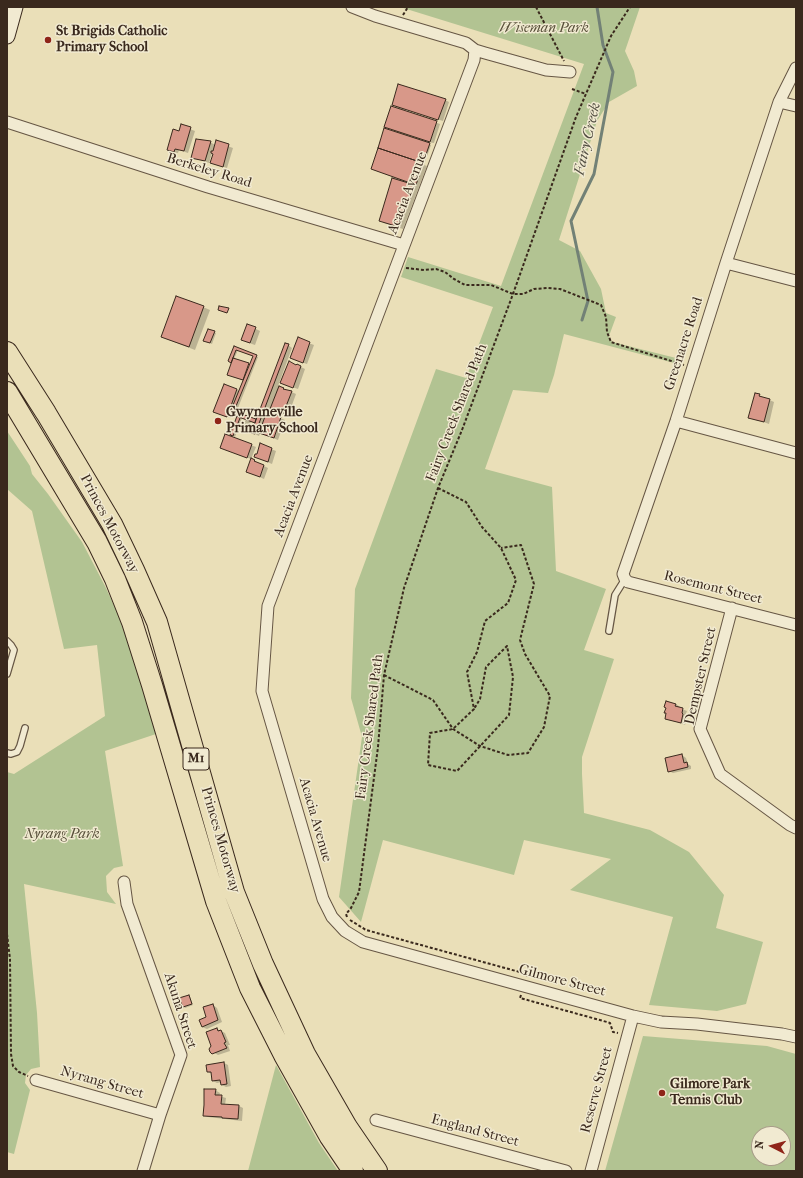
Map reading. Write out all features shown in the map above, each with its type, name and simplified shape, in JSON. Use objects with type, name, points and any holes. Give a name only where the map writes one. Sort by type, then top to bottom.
[{"type":"highway","name":"Princes Motorway","points":[[7,352],[46,413],[112,524],[134,570],[157,622],[234,892],[263,964],[305,1054],[347,1127],[377,1171]]},
{"type":"highway","name":"Princes Motorway","points":[[7,392],[97,542],[117,586],[132,622],[152,685],[216,900],[250,988],[284,1055],[330,1137],[353,1171]]},
{"type":"highway","points":[[7,395],[22,416]]},
{"type":"main road","points":[[7,36],[15,7]]},
{"type":"street","points":[[352,7],[375,16],[466,43],[475,50],[546,70],[570,72]]},
{"type":"street","name":"Acacia Avenue","points":[[332,917],[323,899],[262,691],[268,606],[474,60],[475,50]]},
{"type":"street","name":"Greenacre Road","points":[[625,579],[623,574],[676,421],[726,262],[779,102],[796,68]]},
{"type":"street","points":[[779,102],[796,106]]},
{"type":"street","name":"Berkeley Road","points":[[7,122],[208,187],[404,245]]},
{"type":"street","points":[[726,262],[796,281]]},
{"type":"street","points":[[676,421],[796,453]]},
{"type":"street","name":"Rosemont Street","points":[[625,579],[628,582],[796,624]]},
{"type":"street","name":"Dempster Street","points":[[732,608],[700,729],[720,774],[796,828]]},
{"type":"street","name":"Akuna Street","points":[[124,882],[127,904],[181,1055],[160,1115],[143,1171]]},
{"type":"street","name":"Gilmore Street","points":[[332,917],[345,931],[362,942],[633,1016],[661,1022],[712,1026],[796,1037]]},
{"type":"street","name":"Reserve Street","points":[[590,1171],[633,1016]]},
{"type":"street","name":"Nyrang Street","points":[[36,1080],[160,1115]]},
{"type":"street","name":"England Street","points":[[376,1120],[566,1171]]},
{"type":"lane","name":"Greenacre Road","points":[[609,631],[615,595],[625,579]]},
{"type":"lane","points":[[7,641],[14,650],[7,674]]},
{"type":"lane","points":[[7,753],[11,754],[17,752],[25,728]]},
{"type":"path","points":[[536,7],[570,72]]},
{"type":"path","name":"Fairy Creek Shared Path","points":[[527,974],[366,930],[355,924],[346,916],[346,914],[351,908],[359,892],[378,747],[384,675],[404,588],[438,488],[462,430],[513,294],[576,117],[612,36],[630,7]]},
{"type":"path","points":[[572,88],[586,94]]},
{"type":"path","points":[[407,268],[424,270],[436,269],[445,272],[465,285],[491,285],[513,294],[522,294],[534,289],[560,289],[601,305],[606,317],[611,342],[692,368]]},
{"type":"path","points":[[438,488],[466,502],[482,527],[502,548],[516,580],[508,603],[485,621],[477,652],[467,672],[474,709]]},
{"type":"path","points":[[384,675],[433,700],[453,729],[480,746],[508,755],[528,753],[544,727],[550,696],[525,654],[520,640],[534,584],[520,545],[502,548]]},
{"type":"path","points":[[507,646],[513,677],[509,715],[457,771],[428,765],[430,733],[453,729],[474,709],[480,699],[486,667],[507,646]]},
{"type":"path","points":[[7,934],[10,959],[11,1054],[13,1066],[19,1072],[36,1080]]},
{"type":"path","points":[[520,998],[610,1023],[614,1032]]},
{"type":"green space","name":"Wiseman Park","points":[[400,7],[640,7],[625,51],[634,71],[637,86],[609,102],[597,121],[559,240],[580,251],[601,289],[606,313],[616,317],[609,336],[612,342],[680,359],[678,364],[564,334],[548,393],[513,390],[485,469],[552,487],[556,571],[606,589],[584,650],[614,659],[582,757],[584,813],[650,830],[689,852],[724,895],[716,928],[763,942],[746,1004],[717,1011],[649,1005],[673,917],[570,890],[611,859],[524,840],[514,875],[383,840],[361,922],[339,897],[362,737],[351,698],[355,589],[436,369],[466,378],[493,307],[401,277],[408,257],[501,286],[584,64]]},
{"type":"green space","name":"Nyrang Park","points":[[7,431],[30,466],[32,474],[82,542],[105,586],[118,614],[137,670],[156,734],[105,751],[123,866],[114,868],[106,876],[107,892],[116,904],[24,884],[37,1013],[40,1067],[31,1069],[26,1075],[25,1083],[30,1090],[14,1154],[7,1152],[7,772],[14,774],[105,716],[97,645],[64,649],[32,511],[7,489]]},
{"type":"green space","points":[[643,1036],[767,1046],[796,1054],[796,1171],[605,1171]]},
{"type":"green space","points":[[276,1065],[319,1143],[338,1171],[248,1171]]},
{"type":"building","points":[[398,84],[446,99],[438,120],[392,105]]},
{"type":"building","points":[[391,106],[437,121],[430,142],[384,127]]},
{"type":"building","points":[[181,124],[191,127],[184,151],[175,149],[174,152],[167,150],[173,129],[179,131]]},
{"type":"building","points":[[384,128],[430,143],[423,163],[378,148]]},
{"type":"building","points":[[196,139],[211,141],[205,161],[191,158]]},
{"type":"building","points":[[216,140],[229,144],[223,167],[210,163],[213,154],[211,151],[213,151]]},
{"type":"building","points":[[378,148],[423,163],[416,185],[371,169]]},
{"type":"building","points":[[392,178],[415,185],[399,227],[379,221]]},
{"type":"building","points":[[176,296],[204,306],[189,347],[161,337]]},
{"type":"building","points":[[219,306],[229,308],[227,313],[218,310]]},
{"type":"building","points":[[247,324],[256,327],[250,343],[241,340]]},
{"type":"building","points":[[208,329],[215,331],[210,343],[203,341]]},
{"type":"building","points":[[298,337],[310,342],[303,363],[290,358]]},
{"type":"building","points":[[285,343],[289,344],[255,434],[251,433]]},
{"type":"building","points":[[234,346],[257,355],[234,411],[231,410],[253,356],[236,350],[231,363],[228,361]]},
{"type":"building","points":[[233,358],[249,363],[243,380],[227,375]]},
{"type":"building","points":[[289,361],[301,366],[293,388],[280,383]]},
{"type":"building","points":[[224,384],[237,389],[227,417],[213,412]]},
{"type":"building","points":[[279,386],[284,388],[283,389],[292,391],[283,414],[270,409]]},
{"type":"building","points":[[755,393],[760,394],[759,396],[770,399],[764,422],[748,418]]},
{"type":"building","points":[[230,410],[256,419],[255,423],[228,413]]},
{"type":"building","points":[[267,411],[281,417],[274,438],[259,433]]},
{"type":"building","points":[[237,416],[240,418],[233,436],[230,435]]},
{"type":"building","points":[[225,434],[252,444],[247,458],[220,448]]},
{"type":"building","points":[[260,443],[272,448],[268,462],[254,457],[255,454],[257,454]]},
{"type":"building","points":[[251,458],[255,460],[254,461],[264,465],[260,477],[246,472]]},
{"type":"building","points":[[666,701],[683,708],[681,723],[665,719],[666,713],[664,713],[666,708],[664,707]]},
{"type":"building","points":[[682,754],[684,763],[687,762],[688,767],[668,772],[665,758]]},
{"type":"building","points":[[189,995],[192,1004],[183,1007],[179,998]]},
{"type":"building","points":[[213,1004],[218,1020],[202,1027],[199,1020],[206,1017],[203,1007]]},
{"type":"building","points":[[217,1028],[218,1031],[221,1030],[226,1042],[224,1043],[227,1048],[212,1054],[209,1049],[211,1046],[206,1032]]},
{"type":"building","points":[[224,1062],[227,1084],[221,1085],[220,1080],[212,1081],[211,1072],[207,1072],[206,1065]]},
{"type":"building","points":[[204,1089],[216,1089],[215,1095],[222,1095],[221,1104],[239,1105],[238,1119],[203,1116]]},
{"type":"waterway","name":"Fairy Creek","points":[[582,320],[588,301],[571,221],[594,174],[613,72],[603,45],[597,7]]},
{"type":"place","name":"St Brigids Catholic Primary School","points":[[48,40]]},
{"type":"place","name":"Gwynneville Primary School","points":[[218,421]]},
{"type":"place","name":"Gilmore Park Tennis Club","points":[[662,1093]]}]
